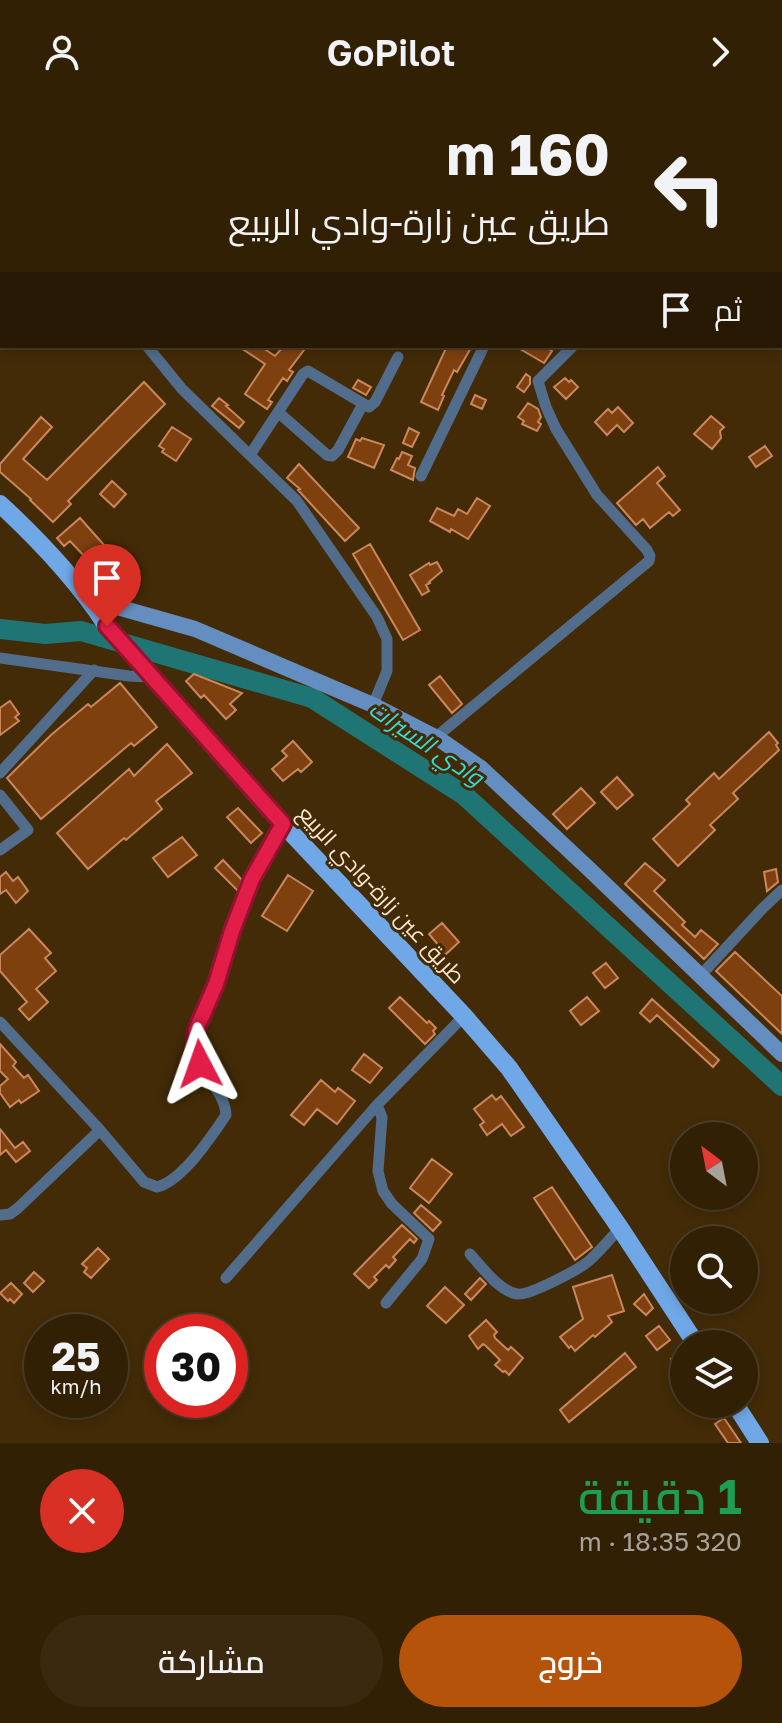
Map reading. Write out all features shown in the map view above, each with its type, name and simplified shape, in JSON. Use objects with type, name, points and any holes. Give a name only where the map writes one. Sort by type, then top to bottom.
[{"type":"main road","name":"طريق عين زارة-وادي الربيع","points":[[0,504],[54,558],[122,644],[283,824],[509,1068],[687,1330]]},
{"type":"main road","points":[[89,599],[195,629],[373,705],[436,737],[481,768],[782,1054]]},
{"type":"main road","points":[[744,1418],[760,1443]]},
{"type":"street","points":[[149,348],[182,389],[297,501],[377,617],[387,639],[387,671],[373,705]]},
{"type":"street","points":[[421,476],[483,348]]},
{"type":"street","points":[[436,737],[649,561],[647,550],[597,495],[546,407],[538,381],[571,348]]},
{"type":"street","points":[[250,455],[303,374],[308,371],[369,407],[375,402],[398,357]]},
{"type":"street","points":[[279,413],[332,456],[363,404]]},
{"type":"street","points":[[0,658],[152,677]]},
{"type":"street","points":[[0,773],[94,670]]},
{"type":"street","points":[[0,795],[28,830],[0,850]]},
{"type":"street","points":[[0,1022],[144,1182],[157,1187],[171,1181],[196,1155],[226,1115],[222,1099],[194,1053],[196,1030],[216,984],[252,879],[283,824]]},
{"type":"street","points":[[700,976],[782,890]]},
{"type":"street","points":[[226,1278],[377,1105],[464,1016]]},
{"type":"street","points":[[377,1105],[383,1124],[378,1162],[383,1191],[392,1204],[429,1239],[422,1259],[386,1303]]},
{"type":"street","points":[[0,1215],[10,1214],[18,1208],[100,1130]]},
{"type":"street","points":[[470,1254],[498,1283],[515,1294],[524,1294],[588,1262],[620,1228]]},
{"type":"building","points":[[241,348],[263,348],[275,356],[282,348],[306,348],[289,370],[293,372],[287,381],[283,378],[268,400],[272,402],[267,409],[245,394],[265,364]]},
{"type":"building","points":[[446,348],[471,348],[457,372],[454,370],[438,410],[421,402]]},
{"type":"building","points":[[518,348],[547,348],[552,351],[544,363]]},
{"type":"building","points":[[526,374],[530,377],[530,384],[524,392],[517,387]]},
{"type":"building","points":[[565,378],[578,387],[566,399],[554,387]]},
{"type":"building","points":[[358,380],[371,387],[366,395],[353,388]]},
{"type":"building","points":[[144,382],[165,404],[68,501],[71,504],[53,522],[0,472],[0,464],[41,417],[52,427],[23,459],[47,480]]},
{"type":"building","points":[[475,395],[486,400],[482,409],[471,404]]},
{"type":"building","points":[[219,398],[244,422],[239,428],[212,406]]},
{"type":"building","points":[[528,403],[538,409],[541,417],[537,431],[522,424],[524,421],[518,417]]},
{"type":"building","points":[[618,407],[633,423],[624,432],[617,425],[607,435],[595,422],[608,409],[612,413]]},
{"type":"building","points":[[711,416],[724,427],[720,431],[721,438],[712,449],[694,434]]},
{"type":"building","points":[[172,427],[191,439],[176,461],[162,452],[164,449],[159,446]]},
{"type":"building","points":[[409,428],[419,433],[412,447],[403,443]]},
{"type":"building","points":[[362,438],[384,445],[374,468],[348,457],[356,439],[360,441]]},
{"type":"building","points":[[765,446],[772,456],[756,467],[749,457]]},
{"type":"building","points":[[402,452],[412,456],[408,465],[415,468],[413,480],[391,470]]},
{"type":"building","points":[[299,464],[359,528],[345,541],[287,478]]},
{"type":"building","points":[[658,467],[665,476],[657,483],[680,510],[673,516],[669,512],[650,528],[643,519],[636,525],[617,503]]},
{"type":"building","points":[[112,481],[126,494],[114,507],[100,494]]},
{"type":"building","points":[[477,498],[490,506],[468,539],[430,521],[437,508],[454,516],[458,509],[467,514]]},
{"type":"building","points":[[80,518],[121,564],[106,579],[70,541],[64,546],[57,538]]},
{"type":"building","points":[[370,544],[420,630],[403,640],[353,554]]},
{"type":"building","points":[[437,562],[442,571],[426,585],[429,591],[422,595],[410,575],[429,563]]},
{"type":"building","points":[[194,674],[242,693],[230,704],[236,710],[226,719],[204,695],[201,698],[186,681]]},
{"type":"building","points":[[440,676],[462,704],[452,713],[429,685]]},
{"type":"building","points":[[120,683],[157,727],[134,746],[131,743],[41,819],[7,778],[51,735],[88,704],[91,707]]},
{"type":"building","points":[[10,701],[19,714],[15,717],[19,721],[0,735],[0,708]]},
{"type":"building","points":[[769,732],[778,743],[779,750],[733,793],[738,799],[710,825],[715,830],[678,866],[653,839],[690,804],[686,800],[714,773],[719,779]]},
{"type":"building","points":[[293,741],[312,762],[283,781],[272,769],[287,756],[282,751]]},
{"type":"building","points":[[167,744],[192,773],[156,801],[162,809],[88,869],[57,833],[129,769],[134,776]]},
{"type":"building","points":[[617,777],[633,795],[617,809],[601,792]]},
{"type":"building","points":[[581,788],[595,803],[567,829],[553,814]]},
{"type":"building","points":[[238,808],[262,833],[251,843],[227,817]]},
{"type":"building","points":[[182,837],[197,855],[168,877],[153,858]]},
{"type":"building","points":[[223,860],[242,880],[238,891],[215,868]]},
{"type":"building","points":[[645,863],[665,880],[654,891],[685,922],[682,925],[695,937],[701,930],[718,944],[704,959],[625,884]]},
{"type":"building","points":[[776,869],[778,882],[767,891],[764,872]]},
{"type":"building","points":[[6,872],[13,881],[18,877],[28,891],[16,903],[6,890],[0,894],[0,877]]},
{"type":"building","points":[[288,875],[313,891],[287,931],[262,916]]},
{"type":"building","points":[[442,923],[459,942],[444,956],[429,934]]},
{"type":"building","points":[[29,929],[51,953],[45,958],[56,971],[36,989],[48,1002],[29,1020],[19,1009],[27,1002],[0,971],[0,955]]},
{"type":"building","points":[[735,952],[782,996],[782,1034],[716,971]]},
{"type":"building","points":[[606,963],[618,978],[605,988],[593,973]]},
{"type":"building","points":[[400,997],[436,1028],[433,1031],[435,1034],[425,1044],[389,1008]]},
{"type":"building","points":[[587,997],[599,1011],[581,1025],[570,1011]]},
{"type":"building","points":[[652,999],[719,1060],[713,1067],[657,1015],[650,1022],[640,1013]]},
{"type":"building","points":[[0,1044],[16,1062],[13,1066],[24,1078],[28,1075],[39,1091],[10,1107],[0,1093],[0,1086],[8,1079],[0,1071]]},
{"type":"building","points":[[364,1054],[382,1068],[370,1083],[352,1070]]},
{"type":"building","points":[[321,1080],[335,1092],[338,1088],[355,1101],[337,1124],[317,1109],[304,1125],[291,1115]]},
{"type":"building","points":[[492,1095],[496,1100],[501,1096],[524,1127],[511,1136],[502,1124],[487,1135],[480,1125],[484,1122],[474,1109]]},
{"type":"building","points":[[0,1129],[15,1148],[23,1142],[30,1151],[16,1162],[6,1150],[0,1155]]},
{"type":"building","points":[[432,1159],[452,1174],[429,1203],[410,1188]]},
{"type":"building","points":[[552,1187],[592,1247],[575,1260],[534,1198]]},
{"type":"building","points":[[421,1205],[441,1222],[433,1231],[414,1213]]},
{"type":"building","points":[[402,1225],[417,1239],[414,1243],[410,1239],[393,1257],[396,1260],[389,1268],[386,1265],[374,1277],[377,1280],[369,1288],[354,1274]]},
{"type":"building","points":[[98,1248],[109,1259],[91,1278],[84,1272],[87,1268],[82,1264]]},
{"type":"building","points":[[34,1272],[44,1281],[33,1292],[24,1283]]},
{"type":"building","points":[[612,1275],[624,1311],[608,1316],[612,1322],[575,1351],[571,1346],[569,1348],[560,1337],[583,1319],[573,1287]]},
{"type":"building","points":[[480,1278],[486,1284],[471,1300],[465,1294]]},
{"type":"building","points":[[11,1283],[22,1294],[14,1303],[0,1293]]},
{"type":"building","points":[[445,1287],[464,1305],[446,1323],[427,1306]]},
{"type":"building","points":[[644,1294],[653,1308],[646,1315],[634,1304]]},
{"type":"building","points":[[486,1320],[497,1332],[495,1338],[523,1358],[509,1375],[495,1365],[500,1360],[486,1346],[483,1344],[478,1349],[469,1336]]},
{"type":"building","points":[[659,1326],[670,1340],[657,1350],[646,1336]]},
{"type":"building","points":[[625,1353],[636,1367],[569,1422],[560,1410]]},
{"type":"building","points":[[724,1418],[741,1443],[728,1443],[715,1424]]},
{"type":"waterway","name":"وادي السيرات","points":[[0,629],[45,634],[81,631],[312,698],[464,795],[782,1086]]},
{"type":"route","points":[[107,626],[283,824],[252,879],[216,984],[196,1030],[194,1053],[200,1064]]}]
